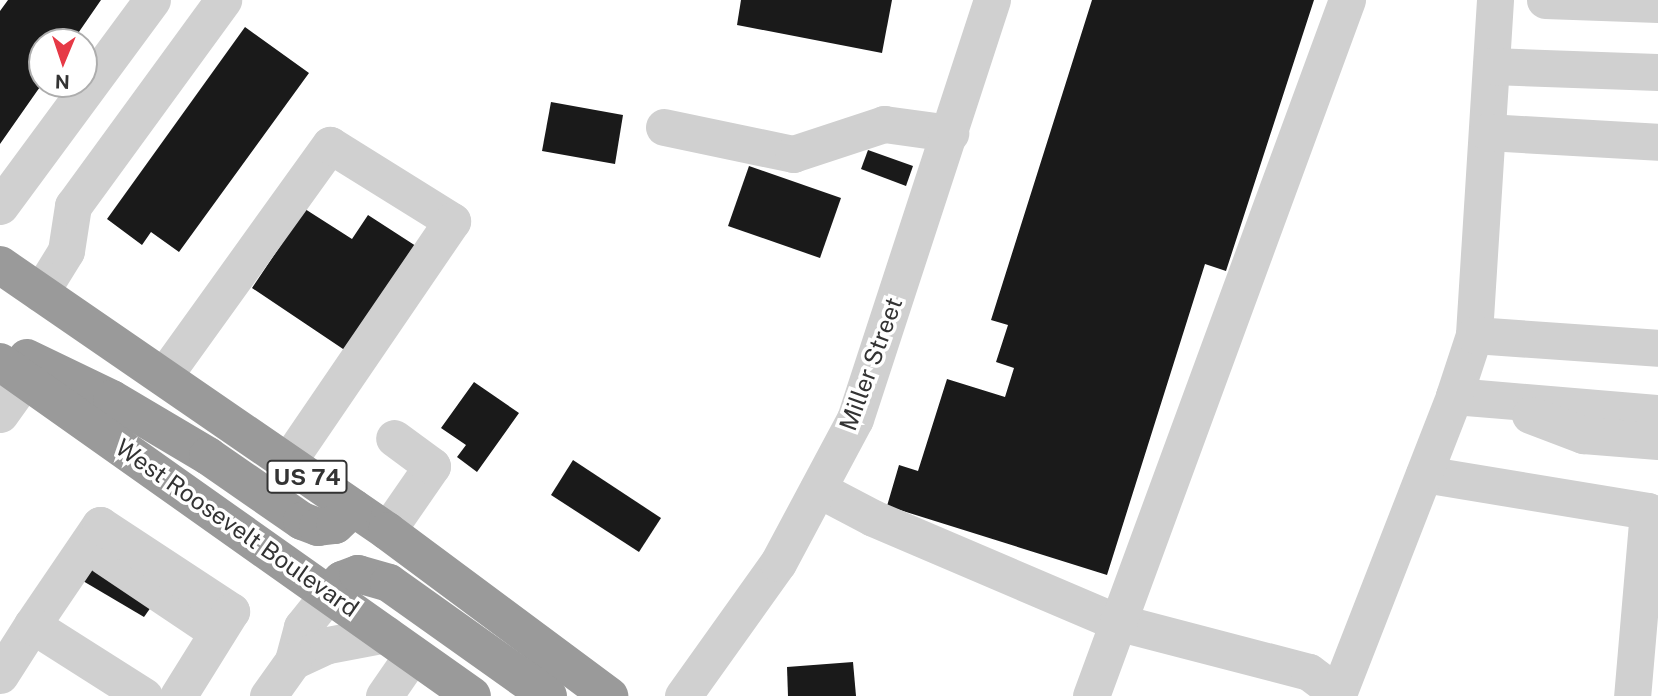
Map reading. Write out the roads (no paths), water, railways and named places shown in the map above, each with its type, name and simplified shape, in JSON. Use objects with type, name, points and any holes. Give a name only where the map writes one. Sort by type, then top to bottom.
[{"type":"highway","name":"US 74","points":[[0,265],[387,531],[609,696]]},
{"type":"highway","points":[[0,345],[112,399],[208,456],[302,521],[318,527],[335,525],[353,508]]},
{"type":"highway","name":"West Roosevelt Boulevard","points":[[13,371],[330,592],[472,696]]},
{"type":"highway","points":[[330,592],[342,580],[358,574],[389,583],[548,696]]},
{"type":"street","points":[[0,206],[152,0]]},
{"type":"street","points":[[40,293],[66,251],[73,206],[223,0]]},
{"type":"street","name":"Miller Street","points":[[683,696],[778,563],[855,419],[992,0]]},
{"type":"street","points":[[1091,696],[1347,0]]},
{"type":"street","points":[[818,489],[873,518],[1117,622],[1310,673],[1339,695],[1454,396],[1474,335],[1495,0]]},
{"type":"street","points":[[1545,0],[1658,4]]},
{"type":"street","points":[[1491,66],[1658,72]]},
{"type":"street","points":[[664,127],[793,154],[884,124],[950,132]]},
{"type":"street","points":[[1487,132],[1658,142]]},
{"type":"street","points":[[163,377],[330,145],[452,221],[287,463]]},
{"type":"street","points":[[25,172],[73,206]]},
{"type":"street","points":[[1474,335],[1658,348]]},
{"type":"street","points":[[0,414],[13,371]]},
{"type":"street","points":[[1454,396],[1496,403],[1658,413]]},
{"type":"street","points":[[1496,403],[1583,436],[1658,441]]},
{"type":"street","points":[[387,531],[432,466],[394,438]]},
{"type":"street","points":[[1424,474],[1648,511],[1632,696]]},
{"type":"street","points":[[0,675],[76,561],[98,552],[218,632],[178,696]]},
{"type":"street","points":[[268,696],[293,661],[302,627],[330,592]]},
{"type":"street","points":[[32,625],[144,696]]},
{"type":"street","points":[[293,661],[328,645],[400,644],[384,696]]}]
